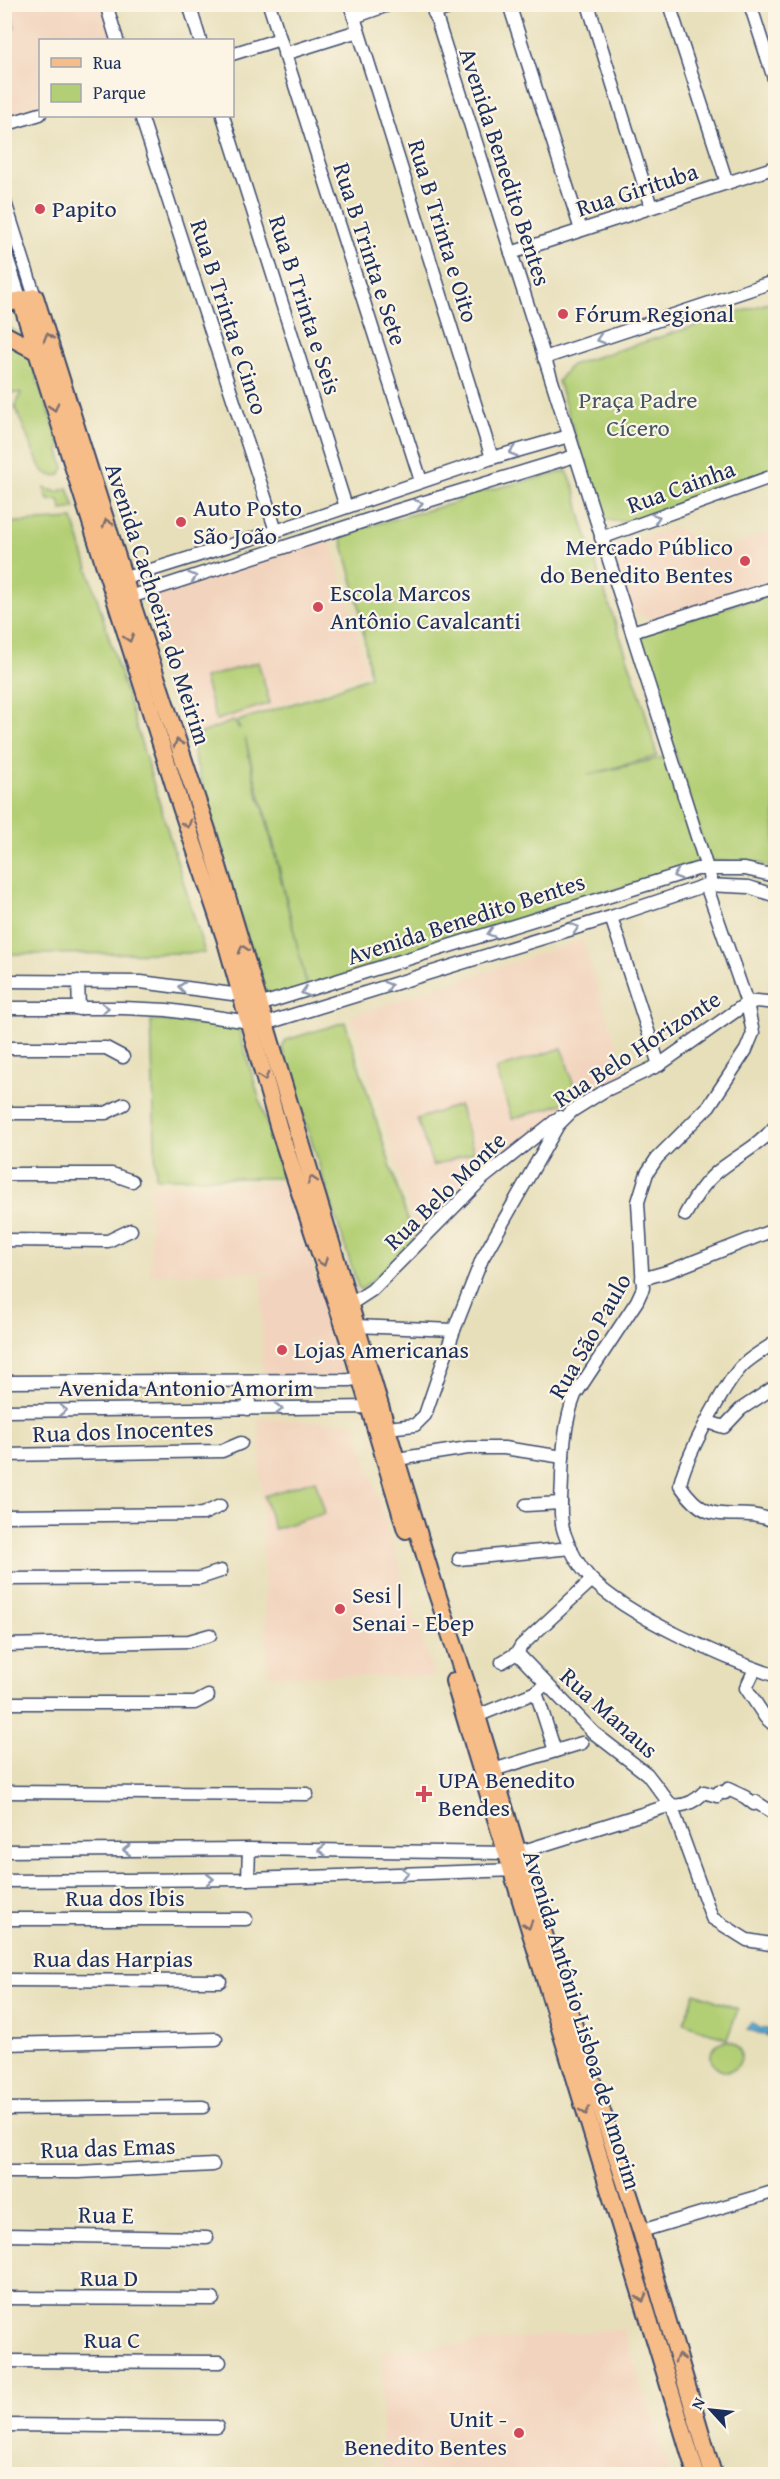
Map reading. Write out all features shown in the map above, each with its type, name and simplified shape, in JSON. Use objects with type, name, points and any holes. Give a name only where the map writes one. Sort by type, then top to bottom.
[{"type":"main road","name":"Avenida Cachoeira do Meirim","points":[[16,304],[36,351],[118,581],[181,807],[225,938],[240,995]]},
{"type":"main road","name":"Avenida Cachoeira do Meirim","points":[[16,304],[118,581]]},
{"type":"main road","points":[[4,334],[36,351]]},
{"type":"main road","name":"Avenida Cachoeira do Meirim","points":[[124,600],[207,830],[264,1024]]},
{"type":"main road","name":"Avenida Antônio Lisboa de Amorim","points":[[240,995],[282,1139],[366,1377],[517,1869],[707,2474]]},
{"type":"main road","name":"Avenida Antônio Lisboa de Amorim","points":[[264,1024],[349,1305],[366,1377]]},
{"type":"main road","name":"Avenida Antônio Lisboa de Amorim","points":[[375,1407],[387,1428],[430,1572],[477,1716],[493,1770],[512,1852]]},
{"type":"main road","name":"Avenida Antônio Lisboa de Amorim","points":[[517,1869],[641,2231],[707,2474]]},
{"type":"street","points":[[106,4],[117,39]]},
{"type":"street","points":[[189,4],[200,39]]},
{"type":"street","name":"Rua B Trinta e Sete","points":[[269,4],[421,481]]},
{"type":"street","name":"Rua B Trinta e Oito","points":[[350,4],[492,458]]},
{"type":"street","points":[[354,17],[391,4]]},
{"type":"street","points":[[433,9],[461,4]]},
{"type":"street","points":[[510,4],[581,230]]},
{"type":"street","points":[[588,4],[651,207]]},
{"type":"street","points":[[669,4],[727,183]]},
{"type":"street","points":[[750,4],[776,85]]},
{"type":"street","name":"Avenida Benedito Bentes","points":[[433,9],[707,868],[709,884]]},
{"type":"street","points":[[285,54],[358,31]]},
{"type":"street","points":[[234,53],[280,39]]},
{"type":"street","points":[[4,125],[39,114]]},
{"type":"street","name":"Rua B Trinta e Cinco","points":[[141,117],[276,531]]},
{"type":"street","name":"Rua B Trinta e Seis","points":[[223,117],[346,507]]},
{"type":"street","name":"Rua Girituba","points":[[511,253],[776,167]]},
{"type":"street","name":"Avenida Cachoeira do Meirim","points":[[4,199],[16,304]]},
{"type":"street","name":"Avenida Cachoeira do Meirim","points":[[4,248],[16,304]]},
{"type":"street","points":[[544,358],[776,281]]},
{"type":"street","points":[[118,581],[276,531],[492,458],[569,436]]},
{"type":"street","points":[[124,600],[392,512],[575,456]]},
{"type":"street","name":"Rua Cainha","points":[[602,538],[776,475]]},
{"type":"street","points":[[385,493],[392,512]]},
{"type":"street","points":[[632,632],[776,587]]},
{"type":"street","name":"Avenida Benedito Bentes","points":[[259,1005],[681,873],[707,868],[745,869],[776,876]]},
{"type":"street","points":[[642,1279],[638,1202],[647,1173],[657,1158],[709,1106],[746,1050],[753,1033],[747,1004],[709,884]]},
{"type":"street","name":"Avenida Benedito Bentes","points":[[264,1024],[611,917],[709,884],[749,887],[776,896]]},
{"type":"street","points":[[611,917],[659,1065]]},
{"type":"street","points":[[4,981],[141,982],[240,995],[259,1005]]},
{"type":"street","points":[[78,981],[79,1009]]},
{"type":"street","name":"Rua Belo Horizonte","points":[[387,1428],[415,1425],[422,1420],[482,1259],[558,1125],[572,1111],[604,1091],[659,1065],[747,1004],[757,1001],[776,1003]]},
{"type":"street","points":[[4,1008],[167,1010],[264,1024]]},
{"type":"street","points":[[4,1048],[106,1048],[123,1057]]},
{"type":"street","points":[[4,1113],[106,1113],[124,1104]]},
{"type":"street","name":"Rua Belo Monte","points":[[349,1305],[372,1290],[482,1179],[547,1127],[572,1111]]},
{"type":"street","points":[[685,1215],[700,1191],[717,1172],[766,1137],[776,1125]]},
{"type":"street","points":[[4,1174],[112,1174],[132,1181]]},
{"type":"street","name":"Rua São Paulo","points":[[776,1229],[670,1271],[642,1279],[643,1288],[638,1301],[574,1395],[563,1457],[561,1503],[564,1533],[581,1567],[592,1580],[648,1618],[755,1669],[776,1676]]},
{"type":"street","points":[[4,1240],[108,1241],[131,1230]]},
{"type":"street","points":[[355,1326],[454,1330]]},
{"type":"street","points":[[776,1342],[742,1366],[687,1462],[680,1485],[698,1507],[710,1513],[750,1515],[776,1522]]},
{"type":"street","name":"Avenida Antonio Amorim","points":[[4,1382],[350,1380],[366,1377]]},
{"type":"street","points":[[248,1409],[250,1381]]},
{"type":"street","points":[[708,1422],[724,1428],[741,1409],[776,1386]]},
{"type":"street","points":[[4,1397],[5,1411]]},
{"type":"street","name":"Avenida Antonio Amorim","points":[[5,1411],[375,1407]]},
{"type":"street","name":"Rua dos Inocentes","points":[[4,1455],[222,1451],[241,1443]]},
{"type":"street","points":[[397,1459],[468,1448],[504,1448],[563,1457]]},
{"type":"street","points":[[526,1505],[561,1503]]},
{"type":"street","points":[[4,1516],[203,1514],[220,1506]]},
{"type":"street","points":[[459,1559],[571,1548]]},
{"type":"street","points":[[4,1579],[200,1578],[220,1571]]},
{"type":"street","points":[[502,1662],[517,1653],[521,1646],[592,1580]]},
{"type":"street","points":[[4,1645],[189,1641],[210,1635]]},
{"type":"street","name":"Rua Manaus","points":[[517,1653],[541,1688],[647,1774],[671,1805],[712,1918],[726,1929],[747,1940],[776,1945]]},
{"type":"street","points":[[755,1669],[746,1688],[765,1717],[776,1727]]},
{"type":"street","points":[[477,1716],[541,1688],[555,1751]]},
{"type":"street","points":[[4,1703],[195,1703],[208,1696]]},
{"type":"street","points":[[493,1770],[582,1743]]},
{"type":"street","points":[[4,1851],[249,1849],[512,1852],[671,1805],[681,1806],[698,1799],[704,1792],[717,1796],[719,1792],[725,1793],[728,1789],[754,1804],[756,1802],[776,1815]]},
{"type":"street","points":[[4,1792],[307,1794]]},
{"type":"street","points":[[248,1879],[249,1849]]},
{"type":"street","points":[[4,1881],[248,1879],[517,1869]]},
{"type":"street","name":"Rua dos Ibis","points":[[4,1919],[246,1919]]},
{"type":"street","name":"Rua das Harpias","points":[[4,1980],[220,1981]]},
{"type":"street","points":[[4,2044],[216,2039]]},
{"type":"street","points":[[4,2109],[203,2107]]},
{"type":"street","name":"Rua das Emas","points":[[4,2172],[79,2172],[213,2165]]},
{"type":"street","points":[[641,2231],[776,2191]]},
{"type":"street","name":"Rua E","points":[[4,2235],[207,2238]]},
{"type":"street","name":"Rua D","points":[[4,2298],[213,2299]]},
{"type":"street","name":"Rua C","points":[[4,2361],[220,2362]]},
{"type":"street","points":[[4,2425],[217,2427]]},
{"type":"shaded area","points":[[5,5],[102,5],[114,39],[39,39],[39,107],[5,118]]},
{"type":"shaded area","points":[[676,527],[713,552],[775,530],[775,581],[649,620],[631,609],[611,549]]},
{"type":"shaded area","points":[[330,539],[368,672],[301,698],[191,735],[148,599]]},
{"type":"shaded area","points":[[582,940],[627,1076],[571,1107],[418,1234],[351,1016]]},
{"type":"shaded area","points":[[293,1183],[316,1281],[319,1282],[344,1376],[262,1377],[262,1275],[286,1276],[264,1272],[151,1274],[150,1185]]},
{"type":"shaded area","name":"Sesi | Senai - Ebep","points":[[259,1419],[355,1423],[434,1677],[268,1675]]},
{"type":"shaded area","name":"Unit - Benedito Bentes","points":[[623,2328],[670,2473],[382,2474],[382,2352]]},
{"type":"green space","points":[[5,4],[8,5],[15,27],[5,30]]},
{"type":"green space","name":"Praça Padre Cícero","points":[[775,301],[775,473],[635,519],[616,521],[599,514],[558,381],[571,365]]},
{"type":"green space","points":[[4,324],[20,334],[25,344],[61,447],[59,451],[64,468],[60,475],[48,474],[39,465],[15,407],[21,393],[5,393]]},
{"type":"green space","points":[[567,471],[575,489],[580,514],[606,596],[642,700],[657,756],[588,775],[665,757],[700,864],[469,934],[308,989],[299,953],[308,992],[264,1002],[189,738],[233,721],[240,729],[237,722],[244,719],[327,693],[370,676],[359,605],[341,537],[365,527],[454,503],[472,494]],"holes":[[[245,737],[268,820],[299,953],[263,807],[257,793]]]},
{"type":"green space","points":[[44,488],[57,492],[68,488],[75,508],[62,510],[59,500],[48,500]]},
{"type":"green space","points":[[73,519],[205,953],[5,954],[5,523]]},
{"type":"green space","points":[[775,592],[775,869],[758,863],[712,861],[707,856],[639,634]]},
{"type":"green space","points":[[258,662],[270,703],[216,720],[204,678]]},
{"type":"green space","points":[[151,1020],[238,1027],[283,1178],[156,1178]]},
{"type":"green space","points":[[345,1022],[415,1243],[361,1290],[358,1287],[282,1048],[286,1040]]},
{"type":"green space","points":[[562,1048],[578,1099],[512,1119],[496,1069]]},
{"type":"green space","points":[[459,1105],[474,1152],[433,1166],[417,1119]]},
{"type":"green space","points":[[315,1480],[325,1513],[274,1529],[264,1496]]},
{"type":"green space","points":[[695,1993],[738,2009],[727,2039],[684,2023]]},
{"type":"green space","points":[[726,2041],[736,2046],[741,2056],[736,2066],[726,2071],[716,2066],[711,2056],[716,2046]]},
{"type":"water","points":[[751,2022],[761,2029],[770,2029],[768,2036],[747,2029]]},
{"type":"place","name":"Papito","points":[[40,209]]},
{"type":"place","name":"Fórum Regional","points":[[563,314]]},
{"type":"place","name":"Auto Posto São João","points":[[181,522]]},
{"type":"place","name":"Mercado Público do Benedito Bentes","points":[[745,561]]},
{"type":"place","name":"Escola Marcos Antônio Cavalcanti","points":[[318,607]]},
{"type":"place","name":"Lojas Americanas","points":[[282,1350]]},
{"type":"place","name":"Sesi | Senai - Ebep","points":[[340,1609]]},
{"type":"place","name":"UPA Benedito Bendes","points":[[424,1794]]},
{"type":"place","name":"Unit - Benedito Bentes","points":[[519,2433]]}]
